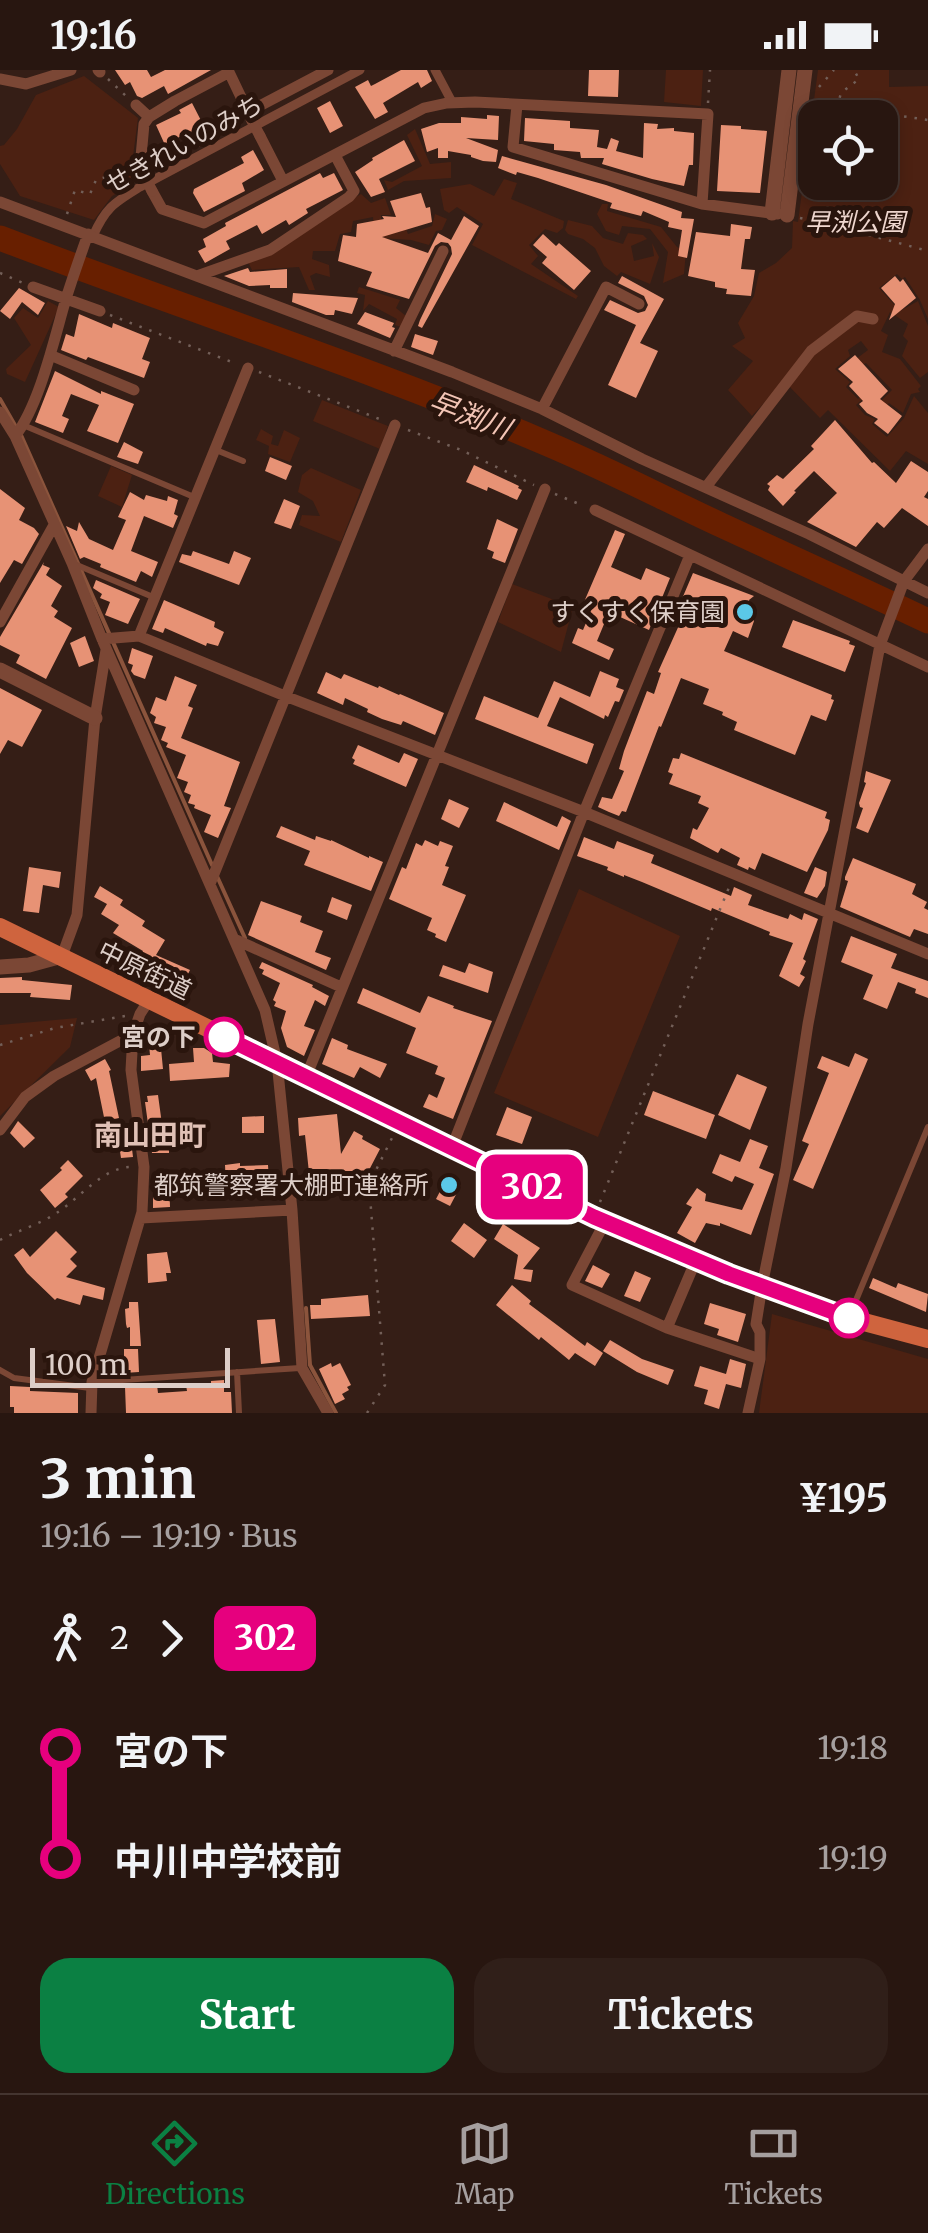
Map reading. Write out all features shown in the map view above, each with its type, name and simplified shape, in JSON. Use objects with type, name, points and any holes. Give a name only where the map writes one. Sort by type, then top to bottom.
[{"type":"main road","name":"中原街道","points":[[0,927],[62,956],[144,1007],[277,1062],[600,1219],[849,1318],[928,1339]]},
{"type":"street","points":[[0,79],[26,84],[70,70]]},
{"type":"street","points":[[249,116],[328,70]]},
{"type":"street","name":"せきれいのみち","points":[[91,235],[112,204],[360,70]]},
{"type":"street","points":[[436,70],[452,102]]},
{"type":"street","points":[[786,215],[789,70]]},
{"type":"street","points":[[786,215],[805,70]]},
{"type":"street","points":[[284,181],[228,72],[175,100],[144,124],[142,172],[162,208],[204,222],[335,155],[424,108],[475,102],[708,114],[702,204]]},
{"type":"street","points":[[136,106],[149,117]]},
{"type":"street","points":[[517,106],[513,147],[702,204],[786,215]]},
{"type":"street","points":[[196,276],[270,250],[349,197],[354,191],[335,155]]},
{"type":"street","points":[[0,202],[542,409],[928,593]]},
{"type":"street","points":[[19,430],[50,355],[91,235]]},
{"type":"street","points":[[394,351],[443,251]]},
{"type":"street","points":[[33,287],[100,311]]},
{"type":"street","points":[[542,409],[606,287],[638,304]]},
{"type":"street","points":[[706,487],[811,351],[858,316],[873,319]]},
{"type":"street","points":[[50,355],[134,390]]},
{"type":"street","points":[[139,636],[248,368]]},
{"type":"street","points":[[0,412],[19,430],[104,643],[266,1010],[277,1062],[292,1210],[302,1368],[328,1413]]},
{"type":"street","points":[[210,882],[395,425]]},
{"type":"street","points":[[306,1077],[544,489]]},
{"type":"street","points":[[595,510],[928,668]]},
{"type":"street","points":[[0,622],[54,525]]},
{"type":"street","points":[[748,1413],[760,1359],[760,1332],[756,1324],[762,1286],[880,645],[904,581],[928,549]]},
{"type":"street","points":[[452,1147],[690,555]]},
{"type":"street","points":[[104,643],[139,636],[584,812],[928,954]]},
{"type":"street","points":[[0,967],[29,965],[62,956],[77,914],[104,643]]},
{"type":"street","points":[[0,670],[95,718]]},
{"type":"street","points":[[234,939],[341,987]]},
{"type":"street","points":[[91,1413],[92,1385],[141,1218],[144,1167],[131,1070],[132,1034],[144,1007]]},
{"type":"street","points":[[0,1130],[26,1097],[54,1076],[132,1034]]},
{"type":"street","points":[[141,1218],[292,1210]]},
{"type":"street","points":[[600,1219],[572,1285],[667,1328],[760,1359]]},
{"type":"street","points":[[667,1328],[696,1260]]},
{"type":"lane","points":[[19,430],[195,497]]},
{"type":"lane","points":[[215,449],[243,461]]},
{"type":"lane","points":[[72,563],[154,598]]},
{"type":"lane","points":[[849,1318],[928,1127]]},
{"type":"lane","points":[[0,1370],[14,1378],[92,1385],[302,1368]]},
{"type":"lane","points":[[236,1372],[239,1413]]},
{"type":"path","points":[[708,114],[710,70]]},
{"type":"path","points":[[812,94],[834,70]]},
{"type":"path","points":[[839,100],[841,92],[859,80],[854,70]]},
{"type":"path","points":[[99,71],[136,106]]},
{"type":"path","points":[[898,116],[928,120]]},
{"type":"path","points":[[70,208],[75,190],[90,194],[96,180],[142,172]]},
{"type":"path","points":[[826,224],[828,200]]},
{"type":"path","points":[[786,215],[928,251]]},
{"type":"path","points":[[0,272],[33,287]]},
{"type":"path","points":[[100,311],[461,450],[595,510]]},
{"type":"path","points":[[600,1219],[734,874]]},
{"type":"path","points":[[0,1045],[144,1007]]},
{"type":"path","points":[[367,1413],[386,1385],[369,1184],[400,1121]]},
{"type":"path","points":[[0,1240],[56,1214],[121,1166],[144,1167]]},
{"type":"green space","points":[[666,70],[703,70],[701,106],[664,102]]},
{"type":"green space","name":"早渕公園","points":[[818,70],[889,70],[889,87],[928,86],[928,319],[905,277],[897,274],[879,288],[900,311],[918,301],[928,326],[928,372],[920,378],[902,356],[908,341],[903,336],[908,324],[890,312],[881,331],[888,335],[882,352],[900,359],[921,386],[920,392],[911,394],[903,413],[889,403],[882,411],[878,404],[892,390],[866,363],[862,365],[856,359],[868,350],[861,341],[848,350],[850,356],[835,369],[850,382],[846,387],[858,399],[862,395],[864,398],[856,405],[875,419],[872,424],[887,437],[904,418],[914,396],[928,413],[928,464],[906,451],[890,471],[828,410],[820,418],[784,381],[752,416],[728,390],[753,361],[732,346],[745,338],[738,323],[754,296],[759,273],[792,248],[793,221],[798,222],[801,200],[898,200],[898,100],[814,100]]},
{"type":"green space","points":[[84,76],[138,118],[133,184],[112,196],[94,220],[20,196],[0,164],[0,146],[17,129],[36,95]]},
{"type":"green space","points":[[415,129],[430,164],[451,162],[451,178],[404,181],[388,190],[384,180],[392,182],[422,166],[407,135]]},
{"type":"green space","points":[[504,179],[517,183],[511,199],[564,221],[557,233],[545,229],[529,245],[538,256],[531,264],[578,296],[576,299],[472,245],[483,224],[457,207],[449,213],[444,210],[440,189],[470,184],[494,196]]},
{"type":"green space","points":[[361,194],[371,203],[385,198],[391,215],[381,215],[381,233],[401,232],[404,224],[408,234],[432,226],[435,214],[447,219],[429,245],[381,238],[374,232],[373,217],[353,221],[351,232],[340,234],[335,251],[313,251],[312,259],[329,265],[330,277],[316,273],[310,276],[315,290],[309,290],[299,267],[252,270],[248,262]]},
{"type":"green space","points":[[602,204],[608,204],[607,211],[661,227],[677,247],[686,251],[684,274],[663,283],[668,252],[650,229],[622,226],[619,235],[606,231],[597,214]]},
{"type":"green space","points":[[568,220],[592,226],[603,238],[623,244],[628,233],[643,235],[647,239],[631,246],[634,261],[654,256],[652,243],[659,257],[650,284],[621,272],[617,276],[604,266],[595,248],[568,234]]},
{"type":"green space","points":[[359,287],[400,300],[396,308],[406,316],[401,327],[395,325],[397,319],[369,304],[363,311],[365,295],[357,293]]},
{"type":"green space","points":[[48,301],[59,307],[25,382],[7,374],[6,369],[31,345],[14,318],[23,308],[38,318]]},
{"type":"green space","points":[[322,400],[388,426],[380,449],[313,421]]},
{"type":"green space","points":[[261,429],[273,436],[271,444],[278,446],[284,430],[300,438],[290,462],[268,454],[269,446],[256,440]]},
{"type":"green space","points":[[111,466],[132,475],[122,507],[98,496]]},
{"type":"green space","points":[[311,468],[361,490],[341,542],[299,525],[302,515],[320,516],[313,501],[298,492],[302,475]]},
{"type":"green space","points":[[512,584],[573,607],[561,652],[498,622]]},
{"type":"green space","points":[[579,889],[680,936],[598,1137],[494,1093]]},
{"type":"green space","points":[[77,1018],[70,1047],[0,1116],[0,1025]]},
{"type":"green space","points":[[772,1314],[928,1359],[928,1413],[759,1413]]},
{"type":"building","points":[[115,70],[147,70],[151,77],[165,70],[211,70],[168,94],[164,86],[142,98],[130,82],[125,85]]},
{"type":"building","points":[[401,70],[427,70],[432,81],[421,88],[418,82],[383,103],[388,112],[375,119],[355,87],[368,80],[371,86]]},
{"type":"building","points":[[589,70],[619,70],[618,97],[588,96]]},
{"type":"building","points":[[330,101],[343,126],[330,133],[317,108]]},
{"type":"building","points":[[192,103],[211,140],[198,147],[190,131],[165,145],[156,125]]},
{"type":"building","points":[[487,115],[499,116],[498,140],[466,138],[498,150],[496,162],[448,151],[448,158],[438,158],[438,148],[427,152],[421,129],[439,123],[461,123],[461,117],[487,119]]},
{"type":"building","points":[[525,118],[570,121],[570,128],[599,130],[597,147],[607,149],[611,138],[619,141],[616,151],[643,158],[644,123],[658,124],[657,129],[694,133],[693,165],[689,165],[684,186],[652,179],[602,164],[604,158],[581,158],[580,152],[554,150],[554,144],[524,141]]},
{"type":"building","points":[[721,125],[767,131],[760,193],[717,191]]},
{"type":"building","points":[[404,140],[415,161],[379,179],[385,192],[371,197],[355,172]]},
{"type":"building","points":[[253,150],[264,170],[242,183],[245,191],[204,212],[194,189],[244,163],[241,157]]},
{"type":"building","points":[[502,156],[606,185],[682,212],[681,218],[694,219],[687,258],[678,256],[682,230],[668,227],[669,222],[643,211],[641,216],[610,208],[612,203],[498,168]]},
{"type":"building","points":[[320,173],[323,178],[334,173],[343,190],[306,209],[308,213],[289,225],[286,220],[262,234],[257,225],[226,241],[230,249],[205,263],[198,251],[206,247],[203,239],[226,226],[225,223]]},
{"type":"building","points":[[421,193],[426,208],[430,207],[432,222],[382,237],[428,253],[438,233],[451,240],[464,216],[479,226],[422,328],[418,326],[420,320],[452,254],[448,243],[435,246],[409,299],[366,286],[372,272],[338,261],[343,235],[356,237],[357,224],[384,219],[382,216],[396,217],[390,201]]},
{"type":"building","points":[[731,224],[752,227],[750,239],[745,239],[741,269],[755,270],[751,296],[726,294],[727,289],[715,287],[715,282],[688,276],[696,232],[730,236]]},
{"type":"building","points":[[543,234],[591,271],[574,290],[542,263],[547,257],[533,245]]},
{"type":"building","points":[[248,268],[250,272],[287,269],[287,288],[249,286],[224,276]]},
{"type":"building","points":[[622,276],[664,299],[640,343],[658,351],[636,398],[608,385],[636,325],[604,310],[610,300],[638,313],[648,305],[644,296],[618,283]]},
{"type":"building","points":[[895,276],[900,282],[903,279],[916,298],[889,320],[895,304],[881,288]]},
{"type":"building","points":[[19,288],[45,303],[38,315],[22,302],[10,319],[0,311]]},
{"type":"building","points":[[293,293],[358,298],[352,314],[335,310],[334,315],[326,315],[292,302]]},
{"type":"building","points":[[365,312],[394,323],[390,338],[357,324]]},
{"type":"building","points":[[79,314],[150,338],[142,359],[150,362],[144,378],[61,350],[66,334],[74,337]]},
{"type":"building","points":[[415,334],[438,341],[433,355],[411,347]]},
{"type":"building","points":[[855,355],[888,391],[880,399],[902,416],[888,434],[874,423],[878,419],[859,404],[863,401],[849,386],[853,382],[838,369]]},
{"type":"building","points":[[55,371],[101,394],[134,404],[118,443],[87,431],[99,405],[71,394],[62,416],[69,419],[63,433],[35,422]]},
{"type":"building","points":[[835,420],[872,463],[896,483],[911,461],[928,472],[928,491],[924,497],[928,499],[928,526],[902,508],[884,528],[877,522],[856,547],[807,522],[837,493],[814,471],[783,506],[768,490],[767,484],[777,475],[783,479],[814,449],[811,446]]},
{"type":"building","points":[[124,442],[143,452],[138,464],[117,457]]},
{"type":"building","points":[[270,457],[292,466],[286,480],[265,471]]},
{"type":"building","points":[[474,465],[519,486],[522,490],[517,500],[466,482]]},
{"type":"building","points":[[0,489],[25,508],[19,520],[39,534],[22,564],[14,560],[0,583]]},
{"type":"building","points":[[130,492],[144,500],[146,495],[178,500],[173,528],[144,516],[131,551],[158,562],[152,577],[141,571],[136,582],[84,557],[80,559],[66,526],[77,531],[79,522],[89,539],[113,550],[126,520],[118,517]]},
{"type":"building","points":[[284,499],[300,506],[291,529],[274,523]]},
{"type":"building","points":[[497,519],[518,529],[505,563],[492,558],[494,552],[487,549]]},
{"type":"building","points":[[615,530],[625,534],[611,567],[641,580],[646,568],[670,578],[649,630],[609,612],[597,641],[614,649],[609,660],[572,643],[578,628],[583,630],[593,606],[584,602]]},
{"type":"building","points":[[193,551],[229,564],[234,551],[251,558],[239,585],[179,562],[182,554],[191,556]]},
{"type":"building","points":[[44,562],[50,568],[46,575],[62,586],[51,606],[58,611],[54,617],[72,628],[46,679],[16,663],[20,655],[0,645],[0,637]]},
{"type":"building","points":[[693,573],[754,596],[749,600],[754,621],[748,638],[733,631],[724,651],[832,695],[834,700],[826,721],[811,715],[795,755],[734,730],[737,722],[703,704],[709,689],[681,678],[626,812],[619,816],[598,807],[602,797],[612,799],[624,771],[619,769],[624,751],[647,691],[654,694],[661,673],[658,672],[680,623],[673,620]]},
{"type":"building","points":[[96,580],[140,599],[128,624],[105,615],[110,602],[100,598],[102,594],[93,588]]},
{"type":"building","points":[[164,600],[215,622],[214,627],[224,632],[218,646],[206,646],[165,628],[163,633],[152,629]]},
{"type":"building","points":[[793,620],[855,646],[845,672],[782,647]]},
{"type":"building","points":[[85,636],[94,661],[79,667],[70,643]]},
{"type":"building","points":[[132,648],[153,656],[145,679],[131,671],[133,665],[128,663]]},
{"type":"building","points":[[600,671],[619,679],[616,687],[624,690],[608,717],[605,715],[604,719],[560,697],[547,726],[594,744],[587,764],[475,719],[484,696],[538,718],[554,681],[590,697]]},
{"type":"building","points":[[326,672],[379,686],[444,713],[435,735],[403,721],[401,725],[382,719],[345,698],[343,705],[317,693]]},
{"type":"building","points":[[175,676],[197,685],[181,738],[240,762],[224,806],[231,808],[218,838],[204,832],[211,815],[188,803],[191,795],[184,792],[188,782],[177,778],[186,755],[166,747],[168,743],[161,740],[166,727],[154,723],[156,717],[150,713],[156,697],[166,701]]},
{"type":"building","points":[[0,688],[42,710],[22,747],[8,740],[0,754]]},
{"type":"building","points":[[358,745],[399,763],[404,753],[418,759],[406,787],[353,764]]},
{"type":"building","points":[[681,753],[827,812],[828,830],[807,872],[762,853],[755,870],[748,870],[737,865],[740,858],[721,848],[718,853],[690,838],[709,808],[698,803],[701,796],[669,784],[673,758],[679,759]]},
{"type":"building","points":[[866,771],[891,780],[868,833],[856,828],[863,808],[859,803]]},
{"type":"building","points":[[449,799],[469,808],[459,828],[441,819]]},
{"type":"building","points":[[504,802],[557,827],[562,816],[571,821],[559,850],[496,821]]},
{"type":"building","points":[[281,826],[315,840],[316,836],[331,840],[383,862],[371,891],[304,865],[310,851],[276,837]]},
{"type":"building","points":[[584,837],[614,849],[617,841],[654,855],[651,863],[731,896],[734,887],[752,895],[748,905],[788,919],[790,914],[802,920],[804,913],[818,919],[803,959],[806,961],[800,974],[805,977],[799,987],[779,976],[793,943],[577,856]]},
{"type":"building","points":[[425,840],[438,846],[440,841],[453,846],[442,885],[466,895],[446,942],[427,930],[432,918],[389,899],[416,843],[422,846]]},
{"type":"building","points":[[853,858],[916,884],[912,894],[927,902],[924,908],[928,910],[928,934],[914,929],[910,937],[840,907]]},
{"type":"building","points":[[29,867],[61,872],[59,888],[43,885],[39,913],[23,911]]},
{"type":"building","points":[[815,867],[827,872],[825,886],[817,898],[804,893]]},
{"type":"building","points":[[100,886],[123,900],[120,905],[145,921],[142,926],[165,940],[156,955],[190,970],[179,992],[134,969],[143,951],[113,933],[119,925],[101,914],[107,904],[94,897]]},
{"type":"building","points":[[332,897],[352,905],[347,920],[327,912]]},
{"type":"building","points":[[261,901],[302,916],[300,922],[323,931],[315,952],[331,958],[326,970],[248,935]]},
{"type":"building","points":[[851,936],[897,954],[891,968],[928,981],[928,998],[898,982],[887,1009],[863,999],[873,975],[841,962]]},
{"type":"building","points":[[262,962],[329,996],[325,1006],[315,1000],[304,1026],[315,1030],[304,1056],[287,1047],[281,1028],[286,1011],[274,1006],[273,1000],[280,983],[262,974]]},
{"type":"building","points":[[469,963],[493,972],[488,993],[439,976],[443,965],[465,973]]},
{"type":"building","points":[[22,977],[72,985],[70,1000],[30,997],[31,993],[0,993],[0,978]]},
{"type":"building","points":[[363,988],[420,1013],[428,996],[492,1021],[453,1119],[423,1107],[429,1094],[437,1098],[445,1078],[435,1074],[438,1066],[406,1053],[416,1028],[357,1003]]},
{"type":"building","points":[[151,1025],[159,1028],[163,1069],[141,1071],[141,1056],[150,1055]]},
{"type":"building","points":[[332,1038],[348,1045],[347,1049],[387,1064],[380,1078],[360,1067],[354,1078],[322,1064]]},
{"type":"building","points":[[193,1048],[212,1053],[213,1062],[230,1064],[229,1077],[170,1081],[169,1064],[194,1062]]},
{"type":"building","points":[[855,1053],[868,1059],[813,1189],[793,1180],[809,1144],[802,1141],[829,1073],[817,1068],[822,1056],[849,1067]]},
{"type":"building","points":[[105,1059],[111,1070],[119,1118],[105,1122],[96,1078],[91,1081],[85,1070]]},
{"type":"building","points":[[737,1074],[767,1087],[750,1130],[718,1115]]},
{"type":"building","points":[[653,1091],[715,1115],[706,1139],[644,1115]]},
{"type":"building","points":[[158,1095],[169,1153],[152,1153],[145,1102],[147,1096]]},
{"type":"building","points":[[507,1107],[532,1117],[522,1144],[496,1135]]},
{"type":"building","points":[[337,1114],[341,1154],[354,1131],[380,1149],[368,1172],[368,1181],[310,1182],[305,1135],[299,1136],[298,1118]]},
{"type":"building","points":[[264,1116],[264,1133],[242,1133],[242,1117]]},
{"type":"building","points":[[18,1121],[35,1138],[24,1148],[10,1133]]},
{"type":"building","points":[[129,1124],[133,1157],[121,1158],[116,1125]]},
{"type":"building","points":[[750,1139],[768,1146],[759,1168],[774,1174],[751,1235],[720,1223],[706,1223],[695,1243],[677,1233],[692,1207],[686,1204],[697,1188],[706,1194],[705,1201],[742,1210],[754,1184],[735,1176],[732,1182],[712,1173],[720,1154],[740,1162]]},
{"type":"building","points":[[68,1160],[83,1176],[55,1208],[40,1190]]},
{"type":"building","points":[[225,1165],[268,1165],[269,1181],[226,1186]]},
{"type":"building","points":[[153,1176],[169,1176],[170,1207],[153,1208]]},
{"type":"building","points":[[447,1178],[461,1185],[450,1206],[436,1199]]},
{"type":"building","points":[[464,1223],[487,1240],[474,1258],[451,1241]]},
{"type":"building","points":[[503,1224],[540,1248],[523,1269],[533,1270],[531,1282],[514,1279],[518,1255],[494,1239]]},
{"type":"building","points":[[56,1231],[77,1252],[70,1259],[77,1266],[66,1277],[105,1288],[103,1300],[83,1295],[80,1305],[55,1300],[14,1255],[23,1248],[30,1257]]},
{"type":"building","points":[[167,1252],[171,1273],[166,1273],[167,1281],[148,1283],[147,1254]]},
{"type":"building","points":[[593,1265],[610,1274],[602,1288],[585,1281]]},
{"type":"building","points":[[635,1271],[651,1278],[640,1302],[624,1296]]},
{"type":"building","points":[[873,1278],[896,1288],[898,1283],[928,1294],[926,1312],[869,1288]]},
{"type":"building","points":[[512,1285],[531,1301],[529,1304],[585,1346],[587,1342],[603,1353],[595,1366],[575,1353],[569,1360],[496,1305]]},
{"type":"building","points":[[368,1295],[370,1316],[311,1319],[310,1305],[321,1305],[321,1299]]},
{"type":"building","points":[[129,1302],[138,1302],[141,1346],[130,1346],[125,1309]]},
{"type":"building","points":[[710,1303],[746,1314],[738,1342],[717,1335],[719,1329],[704,1324]]},
{"type":"building","points":[[275,1319],[280,1362],[261,1364],[257,1320]]},
{"type":"building","points":[[610,1340],[642,1359],[674,1370],[668,1385],[603,1351]]},
{"type":"building","points":[[124,1349],[138,1349],[139,1372],[124,1373]]},
{"type":"building","points":[[730,1359],[746,1364],[741,1388],[726,1384],[719,1409],[704,1404],[708,1390],[694,1386],[700,1366],[726,1374]]},
{"type":"building","points":[[331,1363],[332,1367],[340,1363],[351,1385],[342,1394],[345,1399],[335,1404],[319,1369]]},
{"type":"building","points":[[224,1380],[224,1392],[231,1392],[232,1413],[126,1413],[125,1387],[157,1385],[158,1393],[187,1391],[186,1385]]},
{"type":"building","points":[[10,1386],[78,1393],[78,1413],[14,1413],[14,1407],[10,1407]]},
{"type":"waterway","name":"早渕川","points":[[0,238],[481,416],[592,463],[928,621]]},
{"type":"waterway","points":[[0,399],[16,427]]},
{"type":"waterway","points":[[21,435],[212,865]]},
{"type":"waterway","points":[[216,874],[245,938]]},
{"type":"waterway","points":[[306,1308],[310,1365],[336,1413]]},
{"type":"bus line","name":"302","points":[[224,1037],[594,1217],[729,1274],[849,1318]]},
{"type":"place","name":"すくすく保育園","points":[[745,612]]},
{"type":"place","name":"宮の下","points":[[224,1037]]},
{"type":"place","name":"都筑警察署大棚町連絡所","points":[[449,1185]]},
{"type":"district","name":"南山田町","points":[[150,1135]]}]
